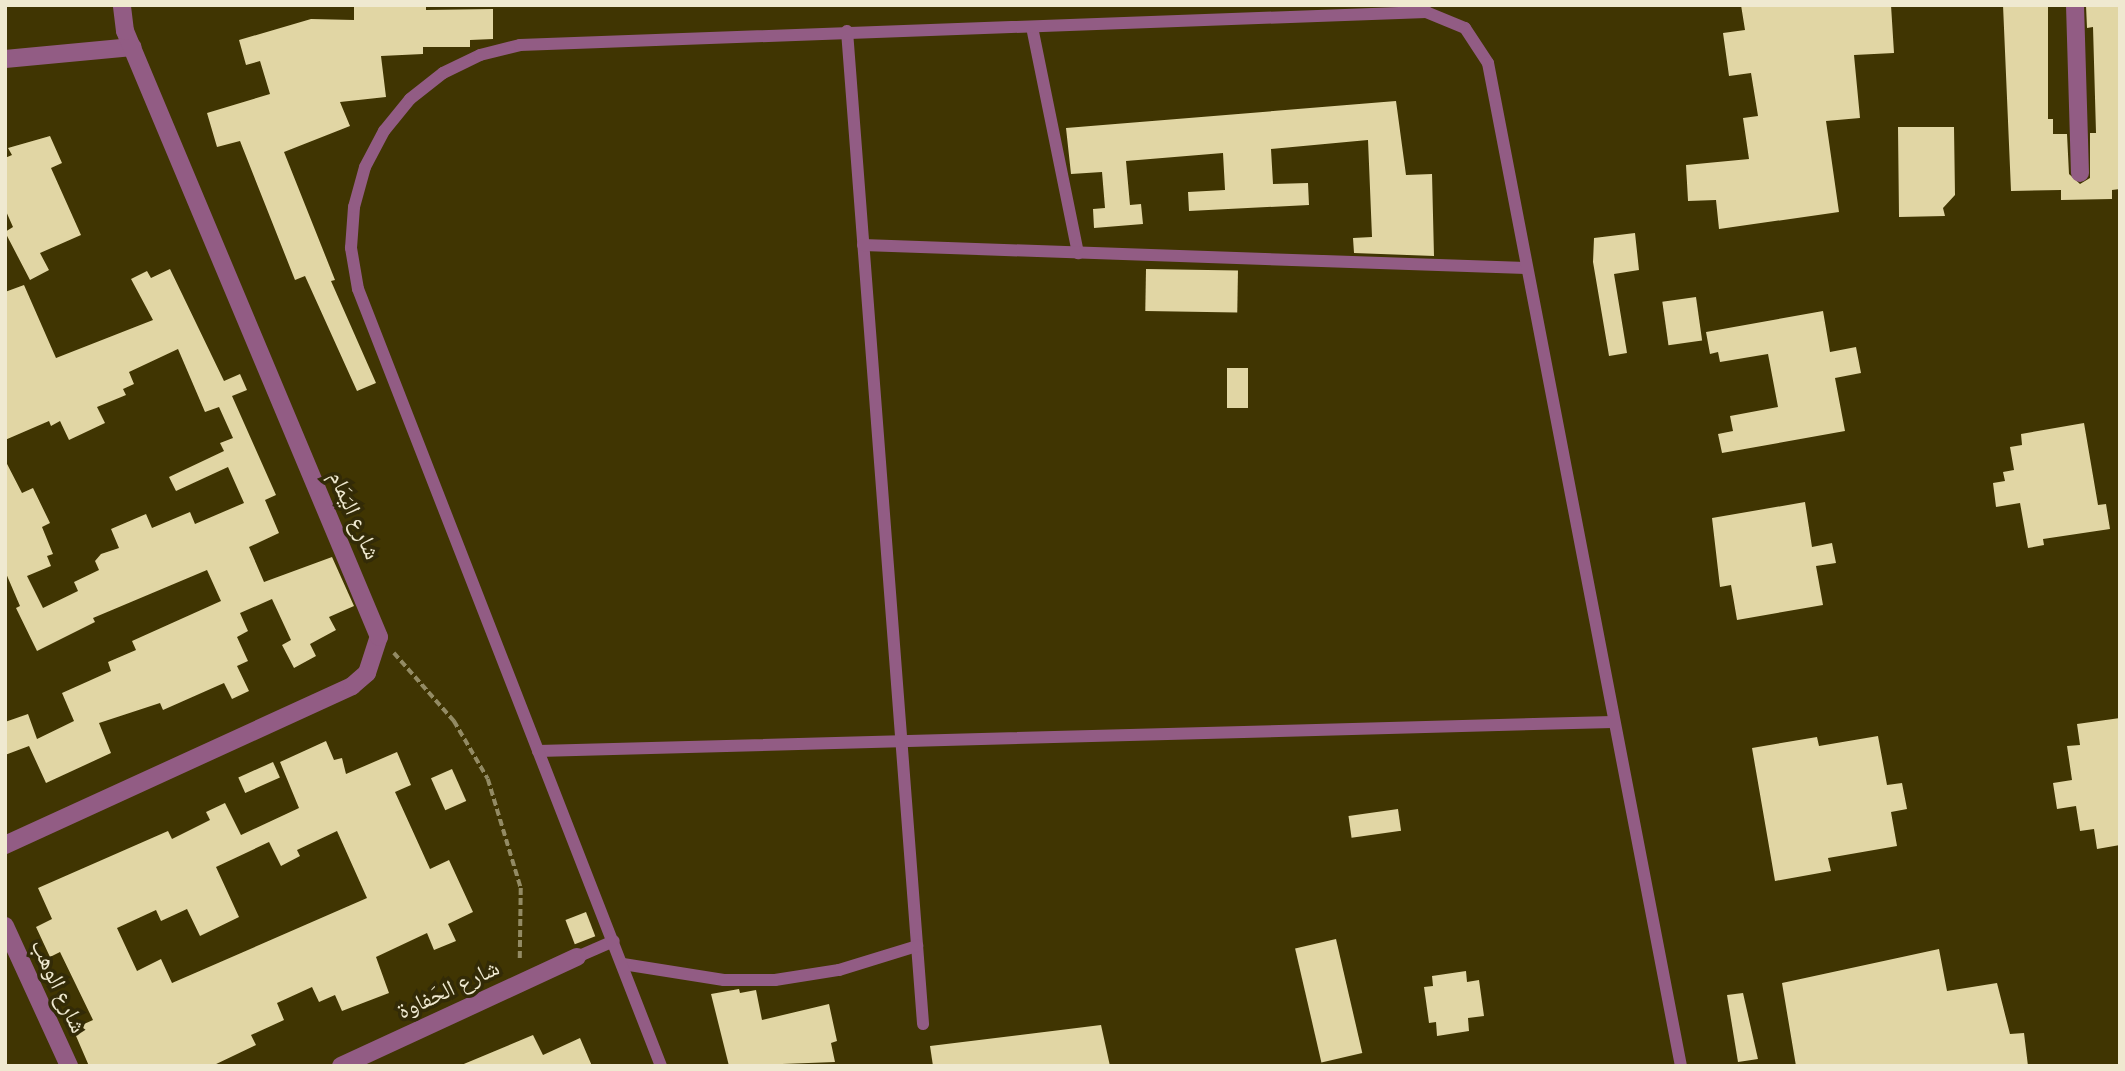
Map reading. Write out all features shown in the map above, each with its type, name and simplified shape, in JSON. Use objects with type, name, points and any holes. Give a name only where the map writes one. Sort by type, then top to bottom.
[{"type":"street","name":"شارع اليَمَام","points":[[122,5],[132,47],[379,637]]},
{"type":"street","points":[[2075,5],[2080,173]]},
{"type":"street","points":[[5,59],[132,47]]},
{"type":"street","points":[[5,845],[352,686],[367,673],[379,637]]},
{"type":"street","name":"شارع الوهب","points":[[5,926],[69,1066]]},
{"type":"street","name":"شارع الحَفاوة","points":[[341,1066],[577,957]]},
{"type":"lane","points":[[661,1066],[358,289],[351,248],[354,207],[365,167],[384,131],[410,99],[443,74],[480,55],[520,45],[1426,12],[1447,17],[1465,28],[1488,63],[1681,1066]]},
{"type":"lane","points":[[1032,27],[1078,253]]},
{"type":"lane","points":[[847,31],[898,741],[923,1024]]},
{"type":"lane","points":[[863,245],[1526,268]]},
{"type":"lane","points":[[538,751],[1613,722]]},
{"type":"lane","points":[[577,957],[614,940]]},
{"type":"lane","points":[[623,964],[724,980],[775,981],[839,970],[917,946]]},
{"type":"path","points":[[379,637],[454,721],[488,779],[522,888],[524,935],[518,984]]},
{"type":"building","points":[[426,5],[426,10],[493,9],[493,39],[470,40],[470,47],[423,47],[423,54],[381,56],[386,97],[340,102],[350,126],[284,152],[335,280],[331,281],[376,383],[357,391],[305,276],[295,280],[240,141],[217,147],[207,113],[270,94],[260,61],[246,65],[239,40],[311,19],[354,20],[354,6]]},
{"type":"building","points":[[1741,5],[1891,5],[1894,53],[1854,55],[1860,118],[1826,121],[1839,212],[1719,229],[1716,200],[1688,201],[1686,165],[1749,159],[1743,118],[1758,116],[1751,73],[1729,76],[1723,33],[1745,30]]},
{"type":"building","points":[[2003,5],[2048,5],[2048,119],[2053,119],[2053,134],[2067,134],[2069,174],[2080,184],[2090,178],[2090,133],[2096,133],[2093,27],[2087,28],[2086,5],[2120,5],[2120,189],[2112,190],[2112,199],[2061,200],[2061,190],[2011,191]]},
{"type":"building","points":[[1396,101],[1406,175],[1432,174],[1434,256],[1354,253],[1353,238],[1372,237],[1368,140],[1271,149],[1273,184],[1308,183],[1309,205],[1189,211],[1188,192],[1225,190],[1223,153],[1126,161],[1130,205],[1141,204],[1143,224],[1094,228],[1093,209],[1105,208],[1102,172],[1071,174],[1066,128]]},
{"type":"building","points":[[1898,127],[1954,127],[1955,195],[1943,208],[1945,216],[1899,217]]},
{"type":"building","points":[[50,136],[62,163],[51,168],[81,235],[40,253],[49,270],[30,280],[5,232],[13,227],[5,209],[5,158],[12,155],[8,148]]},
{"type":"building","points":[[1635,233],[1639,270],[1614,274],[1627,353],[1609,356],[1593,262],[1594,238]]},
{"type":"building","points":[[170,269],[224,381],[240,374],[247,390],[232,396],[276,495],[265,500],[279,533],[249,547],[264,582],[332,557],[354,606],[329,617],[336,630],[310,644],[316,656],[294,668],[282,645],[291,640],[272,599],[240,613],[248,631],[237,637],[248,661],[237,666],[249,691],[232,699],[224,683],[163,710],[160,703],[99,723],[111,753],[46,783],[29,746],[5,755],[5,722],[28,714],[37,739],[74,721],[62,693],[111,671],[108,662],[136,650],[132,641],[221,601],[207,570],[93,618],[95,622],[37,651],[16,608],[20,606],[5,571],[5,460],[22,493],[33,488],[50,523],[42,527],[53,554],[47,556],[51,566],[27,576],[43,608],[78,591],[74,582],[99,570],[95,561],[101,554],[119,548],[111,529],[146,514],[152,528],[190,512],[195,524],[244,503],[228,467],[176,491],[169,477],[224,451],[220,443],[233,438],[219,407],[205,412],[178,349],[129,372],[134,384],[123,389],[126,395],[97,407],[105,423],[69,440],[60,421],[51,426],[49,421],[5,440],[5,292],[24,285],[56,358],[153,320],[131,279],[147,271],[151,278]]},
{"type":"building","points":[[1146,269],[1238,271],[1237,313],[1145,311]]},
{"type":"building","points":[[1696,297],[1702,341],[1668,345],[1662,302]]},
{"type":"building","points":[[1823,311],[1830,352],[1856,347],[1861,373],[1835,378],[1845,431],[1722,453],[1718,434],[1733,431],[1730,416],[1778,407],[1768,354],[1720,362],[1718,352],[1710,354],[1706,332]]},
{"type":"building","points":[[1227,368],[1248,368],[1248,408],[1227,408]]},
{"type":"building","points":[[2084,423],[2098,505],[2106,504],[2110,529],[2043,539],[2044,545],[2028,548],[2020,503],[1996,507],[1993,483],[2005,481],[2003,472],[2014,470],[2010,447],[2022,445],[2021,434]]},
{"type":"building","points":[[1805,502],[1812,547],[1832,543],[1836,563],[1816,566],[1823,605],[1737,620],[1731,585],[1720,587],[1712,518]]},
{"type":"building","points":[[2120,718],[2120,845],[2097,849],[2094,829],[2080,831],[2076,806],[2057,809],[2053,783],[2072,780],[2067,746],[2080,745],[2077,724]]},
{"type":"building","points":[[1878,736],[1887,785],[1902,783],[1907,809],[1891,812],[1897,846],[1828,858],[1831,871],[1775,881],[1752,748],[1817,737],[1819,746]]},
{"type":"building","points":[[326,741],[334,760],[342,758],[346,774],[397,752],[411,785],[395,792],[430,869],[449,860],[473,912],[448,924],[456,941],[434,950],[427,933],[376,957],[389,993],[342,1011],[335,995],[319,1002],[312,987],[277,1003],[284,1020],[251,1035],[256,1045],[212,1066],[89,1066],[73,1029],[93,1020],[60,952],[50,957],[36,927],[52,919],[38,888],[168,831],[172,839],[210,820],[206,812],[225,803],[241,835],[299,808],[280,762]],"holes":[[[337,831],[367,898],[172,983],[161,959],[137,971],[117,928],[156,910],[161,921],[187,909],[200,936],[239,917],[216,867],[269,842],[281,866],[300,856],[297,850]]]},
{"type":"building","points":[[273,762],[280,778],[245,793],[238,777]]},
{"type":"building","points":[[452,769],[466,801],[445,810],[431,778]]},
{"type":"building","points":[[1398,809],[1401,831],[1352,838],[1348,816]]},
{"type":"building","points":[[586,912],[595,936],[575,944],[565,920]]},
{"type":"building","points":[[1336,939],[1362,1053],[1321,1062],[1295,948]]},
{"type":"building","points":[[1939,949],[1947,991],[1997,983],[2010,1034],[2024,1033],[2028,1066],[1796,1066],[1782,983]]},
{"type":"building","points":[[1466,971],[1467,982],[1479,980],[1484,1016],[1468,1018],[1469,1031],[1437,1036],[1436,1022],[1429,1023],[1424,987],[1433,986],[1432,976]]},
{"type":"building","points":[[739,989],[740,993],[756,990],[762,1020],[829,1004],[837,1041],[831,1043],[835,1062],[729,1066],[711,994]]},
{"type":"building","points":[[1743,993],[1758,1059],[1738,1062],[1727,995]]},
{"type":"building","points":[[1101,1025],[1110,1066],[933,1066],[930,1046]]},
{"type":"building","points":[[533,1035],[543,1055],[580,1038],[592,1066],[459,1066]]}]
